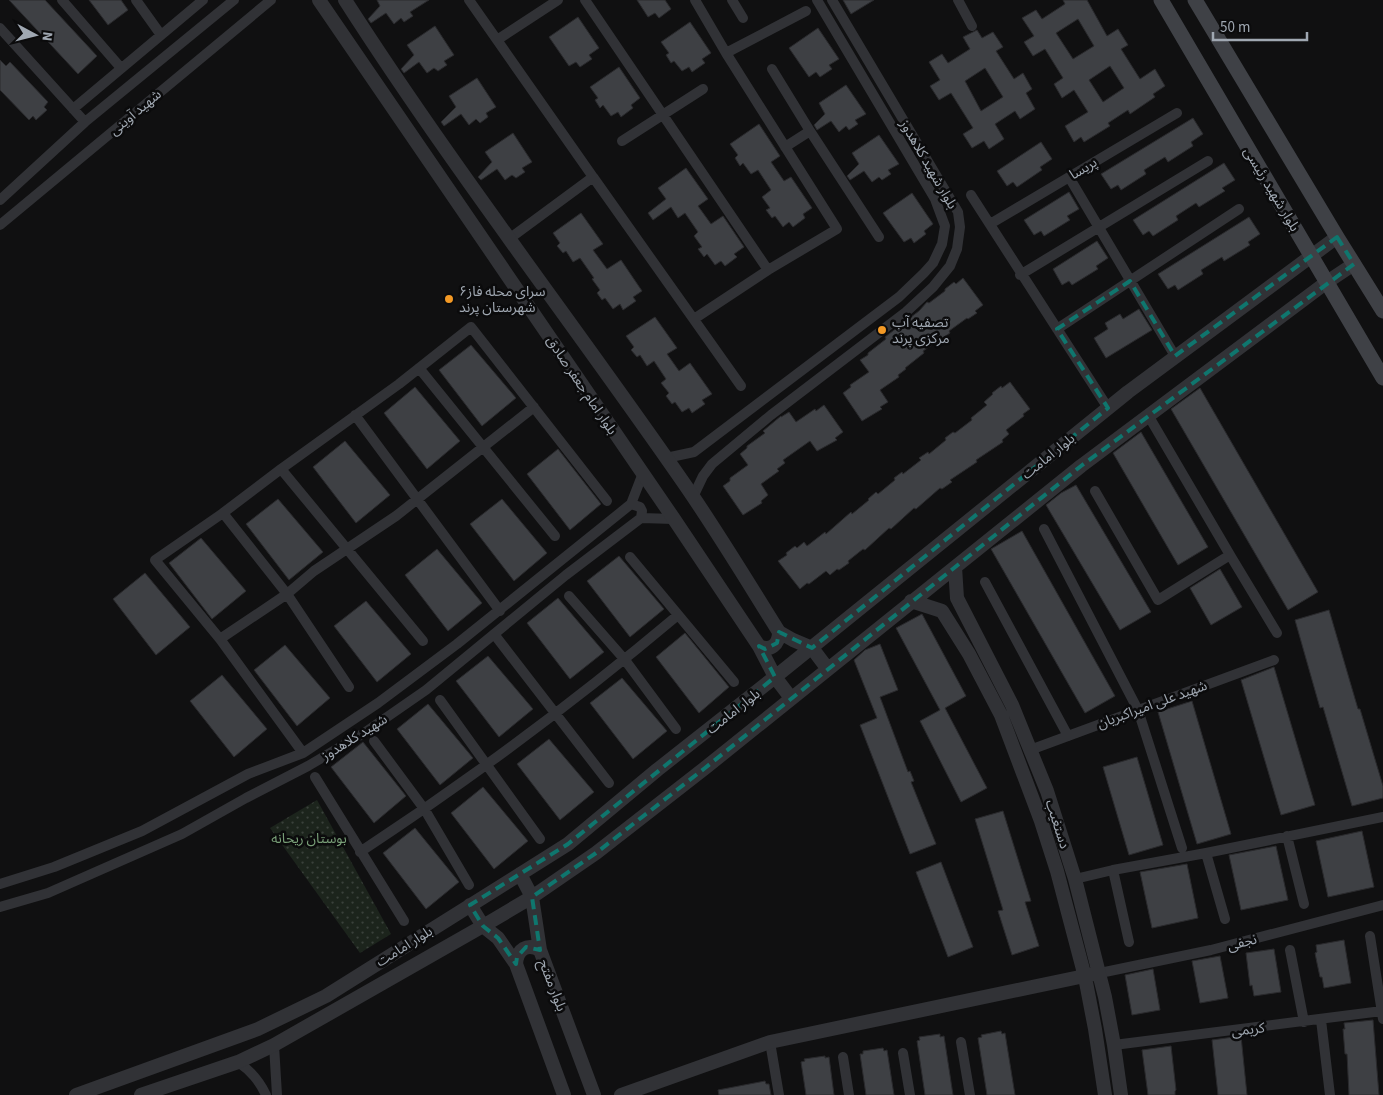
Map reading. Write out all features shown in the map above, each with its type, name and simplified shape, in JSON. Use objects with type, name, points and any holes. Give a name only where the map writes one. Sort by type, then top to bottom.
[{"type":"main road","name":"بلوار شهید رئیسی","points":[[1160,0],[1383,378]]},
{"type":"main road","points":[[1195,0],[1383,311]]},
{"type":"street","points":[[62,0],[121,68]]},
{"type":"street","points":[[136,0],[161,35]]},
{"type":"street","points":[[73,108],[203,0]]},
{"type":"street","name":"شهید آوینی","points":[[0,200],[85,122],[234,0]]},
{"type":"street","name":"شهید آوینی","points":[[0,225],[271,0]]},
{"type":"street","name":"بلوار امام جعفر صادق","points":[[319,0],[643,473],[759,646],[776,677],[791,698]]},
{"type":"street","name":"بلوار امام جعفر صادق","points":[[345,0],[371,41],[693,497],[779,632]]},
{"type":"street","points":[[469,0],[741,386]]},
{"type":"street","points":[[497,40],[558,0]]},
{"type":"street","points":[[585,0],[768,270]]},
{"type":"street","points":[[694,319],[768,270],[837,229],[726,53],[695,0]]},
{"type":"street","points":[[732,0],[743,18]]},
{"type":"street","name":"بلوار شهید کلاهدوز","points":[[666,458],[694,452],[899,297],[933,263],[942,244],[945,226],[935,199],[818,0]]},
{"type":"street","name":"بلوار شهید کلاهدوز","points":[[693,497],[703,476],[712,464],[771,415],[906,312],[933,287],[950,266],[957,249],[960,227],[958,212],[832,0]]},
{"type":"street","points":[[958,0],[972,26]]},
{"type":"street","points":[[726,53],[806,11]]},
{"type":"street","points":[[0,28],[85,122]]},
{"type":"street","points":[[772,70],[880,237]]},
{"type":"street","points":[[622,142],[703,89]]},
{"type":"street","name":"پریسا","points":[[990,224],[1176,113]]},
{"type":"street","points":[[785,147],[810,131]]},
{"type":"street","points":[[1021,274],[1208,161]]},
{"type":"street","points":[[510,239],[593,177]]},
{"type":"street","points":[[1069,177],[1175,356]]},
{"type":"street","points":[[971,195],[1108,408]]},
{"type":"street","points":[[1057,330],[1238,209]]},
{"type":"street","name":"بلوار امامت","points":[[76,1095],[258,1029],[326,996],[568,844],[657,770],[776,677],[1108,408],[1175,356],[1337,237]]},
{"type":"street","name":"بلوار امامت","points":[[141,1095],[238,1062],[274,1045],[532,897],[596,854],[1081,466],[1327,282],[1354,264]]},
{"type":"street","points":[[303,753],[220,639],[155,560],[419,368],[471,327],[607,501]]},
{"type":"street","points":[[419,368],[555,536]]},
{"type":"street","points":[[220,639],[287,594],[314,571],[396,516],[534,407]]},
{"type":"street","points":[[355,415],[416,500],[500,611]]},
{"type":"street","points":[[1148,415],[1277,633]]},
{"type":"street","points":[[280,469],[423,641]]},
{"type":"street","name":"شهید کلاهدوز","points":[[0,884],[54,867],[142,831],[248,774],[303,753],[378,703],[500,611],[631,504],[643,473]]},
{"type":"street","points":[[1095,490],[1158,600],[1230,555]]},
{"type":"street","points":[[631,504],[640,507],[642,511],[641,518],[674,519]]},
{"type":"street","points":[[222,513],[287,594],[349,686]]},
{"type":"street","name":"شهید کلاهدوز","points":[[0,907],[48,892],[182,834],[308,766],[364,733],[426,690],[566,575],[641,518]]},
{"type":"street","points":[[1044,529],[1138,710],[1182,848]]},
{"type":"street","points":[[630,557],[734,682]]},
{"type":"street","points":[[557,564],[566,575]]},
{"type":"street","name":"دستغیب","points":[[955,567],[957,598],[1012,705],[1047,791],[1075,879],[1100,973],[1114,1045],[1121,1095]]},
{"type":"street","points":[[985,582],[1068,736]]},
{"type":"street","points":[[569,596],[625,660],[676,729]]},
{"type":"street","points":[[911,601],[942,611],[943,601],[946,598],[949,596],[957,598]]},
{"type":"street","name":"دستغیب","points":[[942,611],[969,654],[1001,714],[1041,821],[1085,977],[1105,1095]]},
{"type":"street","points":[[360,852],[488,765],[625,660],[678,615]]},
{"type":"street","points":[[759,646],[764,649],[773,647],[777,642],[779,632],[812,648],[827,668]]},
{"type":"street","points":[[494,634],[609,783]]},
{"type":"street","name":"شهید علی امیراکبریان","points":[[1030,750],[1274,660]]},
{"type":"street","points":[[440,700],[540,839]]},
{"type":"street","points":[[374,741],[424,810],[469,885]]},
{"type":"street","points":[[315,777],[404,921]]},
{"type":"street","points":[[237,781],[246,798]]},
{"type":"street","points":[[1075,879],[1383,817]]},
{"type":"street","points":[[1287,836],[1304,904]]},
{"type":"street","points":[[1206,854],[1225,919]]},
{"type":"street","points":[[1113,870],[1129,942]]},
{"type":"street","name":"بلوار مفتح","points":[[520,874],[532,897],[540,950],[594,1095]]},
{"type":"street","name":"بلوار مفتح","points":[[470,905],[482,926],[498,938],[516,964],[564,1095]]},
{"type":"street","name":"نجفی","points":[[1100,973],[1211,950],[1383,906]]},
{"type":"street","points":[[1370,936],[1382,1015]]},
{"type":"street","points":[[516,964],[516,957],[520,950],[526,947],[534,947],[540,950]]},
{"type":"street","points":[[1290,950],[1304,1022]]},
{"type":"street","points":[[620,1095],[770,1042],[1100,973]]},
{"type":"street","name":"کریمی","points":[[1114,1045],[1321,1020],[1382,1015]]},
{"type":"street","points":[[1321,1020],[1330,1095]]},
{"type":"street","points":[[770,1042],[779,1095]]},
{"type":"street","points":[[961,1042],[970,1095]]},
{"type":"street","points":[[274,1045],[277,1095]]},
{"type":"street","points":[[903,1053],[910,1095]]},
{"type":"street","points":[[843,1057],[850,1095]]},
{"type":"street","points":[[238,1062],[250,1070],[266,1095]]},
{"type":"highlighted area","points":[[1337,237],[1354,264],[1081,466],[705,768],[596,853],[532,897],[540,950],[526,947],[517,957],[516,964],[498,938],[483,926],[470,905],[568,844],[775,677],[759,646],[765,649],[777,643],[779,632],[812,648],[1108,408],[1057,329],[1130,281],[1175,356]]},
{"type":"green space","name":"بوستان ریحانه","points":[[317,800],[391,934],[360,953],[270,828]]},
{"type":"building","points":[[9,0],[45,0],[97,56],[78,74]]},
{"type":"building","points":[[89,0],[121,0],[128,10],[108,25]]},
{"type":"building","points":[[377,0],[429,0],[410,12],[413,16],[404,22],[401,18],[394,24],[386,13],[371,23],[368,19],[380,6]]},
{"type":"building","points":[[637,0],[665,0],[671,9],[659,18],[655,13],[648,17]]},
{"type":"building","points":[[843,0],[874,0],[851,14]]},
{"type":"building","points":[[1063,0],[1087,0],[1107,36],[1118,29],[1128,45],[1121,49],[1140,79],[1155,69],[1165,86],[1153,94],[1155,97],[1130,114],[1128,110],[1108,123],[1110,126],[1084,142],[1081,137],[1074,142],[1065,126],[1088,112],[1074,90],[1062,98],[1054,84],[1063,78],[1045,49],[1033,56],[1024,42],[1034,36],[1022,18],[1036,10],[1042,19],[1065,4]],"holes":[[[1078,19],[1094,46],[1073,59],[1056,33]],[[1110,66],[1124,88],[1103,102],[1089,80]]]},
{"type":"building","points":[[578,17],[599,48],[589,55],[592,59],[580,67],[576,62],[569,66],[549,37]]},
{"type":"building","points":[[690,22],[711,53],[702,59],[705,63],[692,72],[689,67],[682,71],[674,61],[671,63],[666,55],[669,53],[661,42]]},
{"type":"building","points":[[435,26],[454,55],[444,61],[447,65],[438,71],[434,68],[427,73],[419,62],[404,73],[401,69],[414,55],[407,45]]},
{"type":"building","points":[[818,28],[839,59],[829,65],[832,69],[820,77],[816,72],[809,77],[789,48]]},
{"type":"building","points":[[977,30],[982,38],[993,32],[1003,47],[996,51],[1014,79],[1023,73],[1032,89],[1026,93],[1035,109],[1020,119],[1015,111],[995,124],[1004,139],[989,149],[984,141],[972,148],[963,134],[973,128],[951,93],[939,100],[930,86],[940,80],[929,62],[942,54],[948,63],[970,49],[963,37]],"holes":[[[985,68],[1003,97],[981,111],[965,81]]]},
{"type":"building","points":[[0,60],[6,66],[10,62],[48,102],[44,107],[47,110],[36,120],[33,116],[29,120],[0,90]]},
{"type":"building","points":[[619,67],[640,98],[631,105],[633,108],[621,117],[618,112],[611,116],[603,105],[600,108],[595,100],[598,98],[590,87]]},
{"type":"building","points":[[477,78],[496,107],[486,113],[488,117],[480,123],[476,119],[469,125],[461,114],[444,126],[441,122],[456,107],[449,96]]},
{"type":"building","points":[[846,85],[866,114],[855,120],[858,124],[849,130],[846,126],[839,132],[831,121],[817,130],[814,125],[825,114],[819,103]]},
{"type":"building","points":[[1193,118],[1203,134],[1191,142],[1193,146],[1168,162],[1165,157],[1144,170],[1146,174],[1121,190],[1118,185],[1111,189],[1101,174]]},
{"type":"building","points":[[759,124],[780,156],[771,162],[784,181],[791,177],[812,208],[803,214],[805,218],[793,227],[789,222],[783,227],[775,216],[772,218],[766,210],[770,208],[762,197],[771,190],[758,170],[751,174],[743,163],[740,166],[735,158],[738,155],[730,144]]},
{"type":"building","points":[[513,133],[532,162],[522,168],[525,172],[516,178],[512,175],[505,180],[497,169],[481,180],[478,177],[492,162],[485,152]]},
{"type":"building","points":[[879,135],[899,164],[888,170],[891,174],[882,180],[879,177],[872,182],[864,171],[850,180],[847,176],[859,164],[852,153]]},
{"type":"building","points":[[1041,142],[1052,159],[1040,167],[1042,170],[1017,187],[1013,182],[1007,186],[997,171]]},
{"type":"building","points":[[1224,163],[1235,180],[1222,188],[1225,191],[1199,207],[1196,203],[1176,216],[1178,220],[1153,236],[1149,231],[1143,235],[1133,220]]},
{"type":"building","points":[[686,168],[708,199],[698,206],[711,224],[723,216],[744,247],[734,254],[737,257],[725,266],[721,261],[715,265],[707,254],[704,257],[698,249],[702,247],[694,236],[698,232],[685,213],[678,218],[671,207],[653,220],[648,213],[666,199],[658,188]]},
{"type":"building","points":[[1069,192],[1079,209],[1067,216],[1070,220],[1044,236],[1041,231],[1034,235],[1024,220]]},
{"type":"building","points":[[912,193],[933,224],[924,231],[926,234],[914,243],[911,238],[904,242],[883,213]]},
{"type":"building","points":[[581,213],[603,244],[593,250],[607,269],[621,260],[642,291],[633,297],[636,301],[623,310],[620,304],[613,309],[605,298],[602,300],[597,293],[600,290],[592,279],[594,278],[580,258],[573,262],[566,251],[563,253],[557,246],[560,243],[553,233]]},
{"type":"building","points":[[1249,217],[1260,234],[1248,242],[1250,245],[1224,261],[1222,257],[1201,270],[1203,274],[1178,290],[1175,285],[1168,289],[1158,274]]},
{"type":"building","points":[[1097,241],[1108,258],[1096,266],[1098,269],[1072,285],[1069,281],[1062,285],[1053,269]]},
{"type":"building","points":[[963,278],[983,305],[975,311],[977,313],[967,318],[949,331],[950,333],[923,351],[924,353],[898,375],[899,377],[880,390],[888,402],[880,407],[882,409],[862,421],[843,393],[851,387],[850,385],[869,372],[860,360],[886,339],[885,337],[919,311],[927,302],[929,303],[954,282],[956,284]]},
{"type":"building","points":[[1139,309],[1152,330],[1106,358],[1094,338],[1108,329],[1105,323],[1120,314],[1123,319]]},
{"type":"building","points":[[655,317],[677,348],[667,354],[679,371],[690,363],[712,394],[702,400],[705,404],[692,413],[689,408],[682,412],[675,402],[672,404],[666,396],[669,393],[661,383],[666,379],[654,361],[647,366],[640,355],[637,357],[631,350],[634,347],[626,336]]},
{"type":"building","points":[[471,345],[516,398],[482,426],[439,370]]},
{"type":"building","points":[[1010,382],[1030,409],[1006,430],[1009,434],[1002,440],[1003,442],[950,480],[952,482],[942,489],[940,488],[916,509],[914,508],[865,550],[863,549],[848,561],[849,563],[830,575],[826,571],[800,589],[778,561],[787,555],[786,553],[804,542],[807,546],[825,532],[826,534],[851,512],[852,514],[869,500],[876,492],[878,494],[895,480],[894,478],[902,472],[903,474],[921,460],[919,458],[928,452],[929,454],[946,440],[945,438],[972,420],[971,418],[987,405],[984,402],[992,393]]},
{"type":"building","points":[[415,387],[460,441],[427,469],[384,413]]},
{"type":"building","points":[[1200,388],[1318,592],[1288,610],[1171,409]]},
{"type":"building","points":[[824,405],[843,432],[835,438],[837,440],[817,451],[810,441],[783,460],[785,463],[777,469],[779,471],[761,484],[768,495],[761,501],[762,503],[743,515],[723,486],[730,481],[730,478],[748,465],[740,454],[747,446],[765,433],[763,431],[781,416],[789,412],[796,422]]},
{"type":"building","points":[[1141,432],[1208,547],[1178,565],[1113,453]]},
{"type":"building","points":[[345,441],[390,495],[356,523],[313,467]]},
{"type":"building","points":[[558,449],[601,504],[570,530],[527,474]]},
{"type":"building","points":[[1076,485],[1151,612],[1120,630],[1046,505],[1061,493]]},
{"type":"building","points":[[278,499],[323,552],[289,580],[246,524]]},
{"type":"building","points":[[502,499],[547,553],[514,581],[470,524]]},
{"type":"building","points":[[1022,531],[1115,696],[1085,713],[991,549]]},
{"type":"building","points":[[201,538],[246,591],[212,619],[169,563]]},
{"type":"building","points":[[437,549],[482,603],[448,631],[405,575]]},
{"type":"building","points":[[619,556],[664,609],[630,637],[587,581]]},
{"type":"building","points":[[1220,569],[1242,607],[1211,625],[1190,588]]},
{"type":"building","points":[[145,573],[190,627],[156,655],[113,599]]},
{"type":"building","points":[[558,598],[604,652],[570,679],[527,623]]},
{"type":"building","points":[[366,601],[411,654],[377,682],[334,626]]},
{"type":"building","points":[[1329,610],[1383,786],[1383,798],[1352,806],[1323,707],[1320,708],[1295,620]]},
{"type":"building","points":[[922,614],[966,696],[945,708],[987,788],[961,802],[920,721],[940,710],[896,628]]},
{"type":"building","points":[[685,633],[729,687],[699,713],[656,657]]},
{"type":"building","points":[[880,644],[898,690],[880,697],[908,772],[910,771],[914,781],[911,782],[936,844],[910,854],[860,725],[877,718],[854,660],[865,650]]},
{"type":"building","points":[[285,645],[330,698],[297,726],[254,670]]},
{"type":"building","points":[[488,656],[533,709],[499,737],[456,681]]},
{"type":"building","points":[[1274,667],[1315,805],[1281,815],[1241,680]]},
{"type":"building","points":[[222,675],[267,729],[234,757],[190,701]]},
{"type":"building","points":[[622,678],[667,731],[633,759],[590,703]]},
{"type":"building","points":[[1192,701],[1231,834],[1197,844],[1158,712]]},
{"type":"building","points":[[428,704],[473,758],[440,785],[397,729]]},
{"type":"building","points":[[549,739],[594,792],[560,820],[517,764]]},
{"type":"building","points":[[363,742],[406,796],[374,823],[331,767]]},
{"type":"building","points":[[1137,757],[1163,845],[1129,855],[1103,767]]},
{"type":"building","points":[[483,787],[528,841],[494,869],[451,813]]},
{"type":"building","points":[[1003,811],[1031,901],[1025,902],[1039,946],[1012,955],[998,911],[1003,910],[975,819]]},
{"type":"building","points":[[415,828],[459,882],[426,909],[383,853]]},
{"type":"building","points":[[1362,831],[1374,887],[1328,897],[1316,841]]},
{"type":"building","points":[[1276,846],[1288,900],[1241,910],[1229,855]]},
{"type":"building","points":[[941,862],[973,947],[948,957],[916,872]]},
{"type":"building","points":[[1187,864],[1198,918],[1152,928],[1140,872]]},
{"type":"building","points":[[1344,940],[1351,983],[1324,988],[1315,953],[1317,952],[1316,945]]},
{"type":"building","points":[[1274,949],[1281,992],[1254,996],[1252,985],[1250,986],[1246,953]]},
{"type":"building","points":[[1220,956],[1228,998],[1200,1003],[1192,961]]},
{"type":"building","points":[[1153,969],[1160,1010],[1132,1015],[1125,975]]},
{"type":"building","points":[[1373,1020],[1379,1095],[1349,1095],[1344,1023]]},
{"type":"building","points":[[1001,1031],[1002,1034],[1005,1033],[1015,1095],[987,1095],[978,1038],[982,1037],[981,1035]]},
{"type":"building","points":[[940,1034],[940,1037],[944,1036],[953,1095],[925,1095],[917,1041],[920,1040],[919,1037]]},
{"type":"building","points":[[1241,1036],[1247,1095],[1218,1095],[1212,1040]]},
{"type":"building","points":[[1171,1046],[1175,1095],[1148,1095],[1142,1050]]},
{"type":"building","points":[[883,1048],[884,1051],[887,1050],[894,1095],[866,1095],[860,1054],[863,1054],[863,1051]]},
{"type":"building","points":[[825,1056],[825,1058],[829,1057],[834,1095],[806,1095],[801,1062],[805,1061],[804,1059]]},
{"type":"building","points":[[765,1081],[766,1084],[769,1084],[771,1095],[719,1095],[718,1090]]},
{"type":"place","name":"سرای محله فاز۶ شهرستان پرند","points":[[449,299]]},
{"type":"place","name":"تصفیه آب مرکزی پرند","points":[[882,330]]}]
